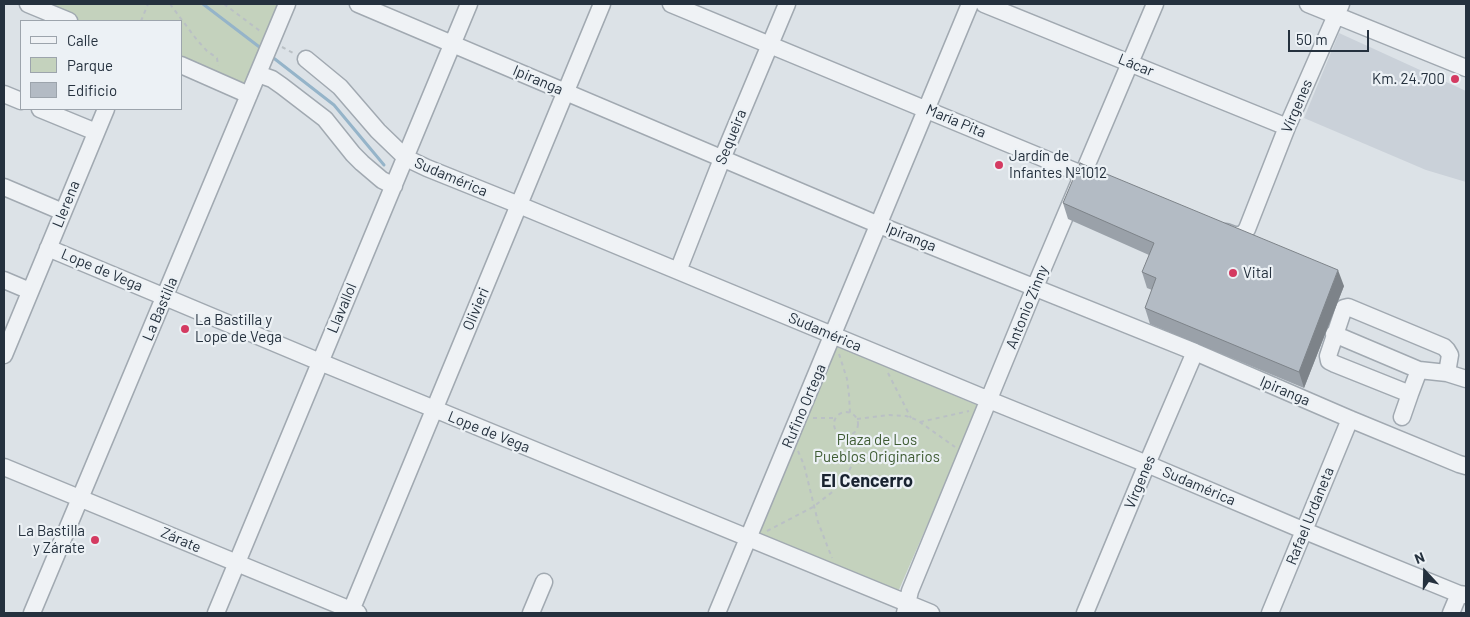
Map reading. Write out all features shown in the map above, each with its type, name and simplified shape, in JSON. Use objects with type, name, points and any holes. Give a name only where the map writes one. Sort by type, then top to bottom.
[{"type":"street","points":[[28,4],[67,20]]},
{"type":"street","name":"La Bastilla","points":[[32,613],[287,4]]},
{"type":"street","name":"Ipiranga","points":[[358,4],[879,225],[1195,352],[1350,419],[1466,466]]},
{"type":"street","name":"Llavallol","points":[[216,613],[470,4]]},
{"type":"street","name":"Olivieri","points":[[353,612],[434,409],[602,4]]},
{"type":"street","name":"María Pita","points":[[671,4],[1110,185]]},
{"type":"street","name":"Sequeira","points":[[678,271],[722,159],[787,4]]},
{"type":"street","name":"Rufino Ortega","points":[[717,613],[970,4]]},
{"type":"street","name":"Lácar","points":[[984,4],[1288,128]]},
{"type":"street","name":"Antonio Zinny","points":[[906,608],[910,591],[1035,287],[1156,4]]},
{"type":"street","points":[[1308,4],[1339,10],[1466,68]]},
{"type":"street","name":"Vírgenes","points":[[1208,224],[1234,235],[1242,235],[1247,229],[1339,10]]},
{"type":"street","points":[[265,55],[272,79],[324,119],[362,163],[382,180],[394,186]]},
{"type":"street","name":"Sudamérica","points":[[306,60],[340,87],[378,131],[406,158],[427,168],[883,356],[987,405],[1147,464],[1305,531],[1463,594]]},
{"type":"street","points":[[182,65],[249,95]]},
{"type":"street","points":[[4,94],[20,101]]},
{"type":"street","points":[[42,110],[96,132]]},
{"type":"street","name":"Llerena","points":[[4,356],[106,110]]},
{"type":"street","points":[[4,187],[64,212]]},
{"type":"street","name":"Lope de Vega","points":[[48,248],[838,575],[906,608],[931,613]]},
{"type":"street","points":[[4,280],[30,291]]},
{"type":"street","points":[[1410,394],[1329,361],[1328,356],[1334,334],[1344,308],[1348,307],[1444,348],[1450,355],[1448,373]]},
{"type":"street","points":[[1334,334],[1419,370],[1448,373],[1466,379]]},
{"type":"street","name":"Vírgenes","points":[[1086,613],[1195,352]]},
{"type":"street","points":[[1402,416],[1419,370]]},
{"type":"street","name":"Rafael Urdaneta","points":[[1270,613],[1350,419]]},
{"type":"street","name":"Zárate","points":[[4,467],[353,612]]},
{"type":"street","points":[[531,613],[544,582]]},
{"type":"street","points":[[1451,613],[1463,594]]},
{"type":"path","points":[[141,20],[148,4]]},
{"type":"path","points":[[170,4],[207,52],[216,58],[222,84]]},
{"type":"path","points":[[224,4],[265,55],[306,60]]},
{"type":"path","points":[[833,335],[847,379],[850,413]]},
{"type":"path","points":[[883,356],[890,379],[910,418]]},
{"type":"path","points":[[920,422],[987,405]]},
{"type":"path","points":[[843,412],[850,413],[856,419],[857,427],[853,433],[846,436],[839,434],[834,427],[836,418],[843,412]]},
{"type":"path","points":[[856,419],[889,415],[910,418],[920,422],[966,456]]},
{"type":"path","points":[[799,418],[836,418]]},
{"type":"path","points":[[749,538],[773,528],[814,506],[831,493],[846,477],[853,463],[855,452],[853,433]]},
{"type":"path","points":[[788,444],[798,451],[801,458],[818,522],[830,549],[838,575]]},
{"type":"shaded area","points":[[1339,33],[1466,91],[1466,182],[1426,170],[1304,118]]},
{"type":"green space","points":[[28,4],[287,4],[249,95],[182,65],[182,20],[67,20]]},
{"type":"green space","name":"Plaza de Los Pueblos Originarios","points":[[836,345],[979,406],[898,592],[757,535]]},
{"type":"building","name":"Vital","points":[[1080,163],[1338,270],[1299,372],[1145,308],[1156,278],[1142,272],[1154,243],[1063,203]]},
{"type":"waterway","points":[[203,4],[262,49]]},
{"type":"waterway","points":[[271,56],[334,105],[384,165]]},
{"type":"place","name":"Km. 24.700","points":[[1455,79]]},
{"type":"place","name":"Jardín de Infantes Nº1012","points":[[999,165]]},
{"type":"place","name":"Vital","points":[[1233,273]]},
{"type":"place","name":"La Bastilla y Lope de Vega","points":[[185,329]]},
{"type":"place","name":"La Bastilla y Zárate","points":[[95,540]]},
{"type":"district","name":"El Cencerro","points":[[867,481]]}]
